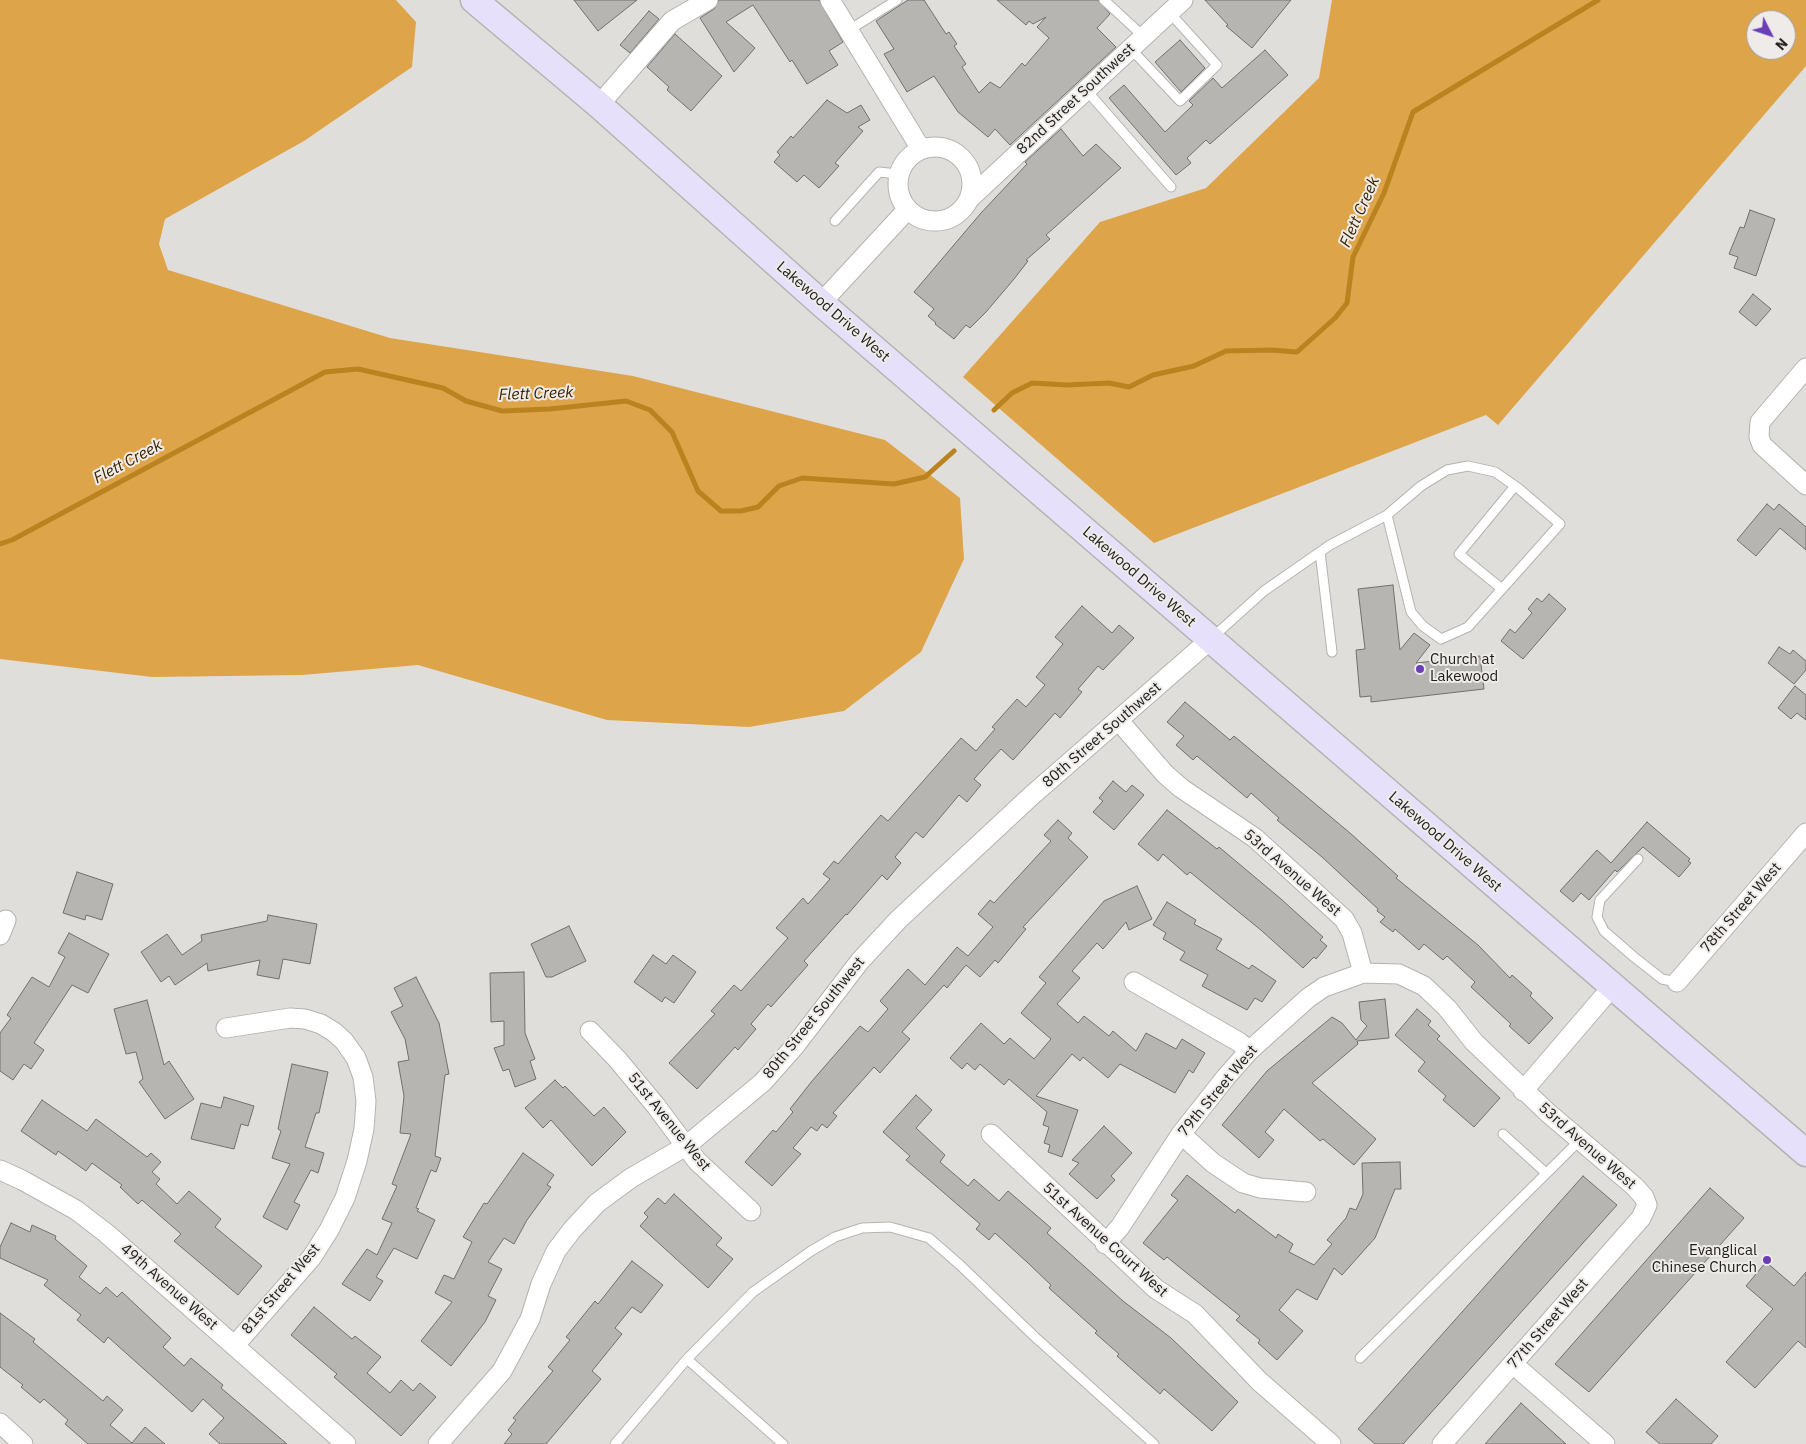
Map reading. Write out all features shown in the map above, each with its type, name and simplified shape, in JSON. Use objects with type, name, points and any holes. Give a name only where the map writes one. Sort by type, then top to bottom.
[{"type":"main road","name":"Lakewood Drive West","points":[[474,0],[599,105],[821,303],[1806,1152]]},
{"type":"street","points":[[599,105],[672,21],[708,0]]},
{"type":"street","points":[[830,0],[921,149]]},
{"type":"street","name":"82nd Street Southwest","points":[[969,199],[1176,6]]},
{"type":"street","points":[[933,146],[946,148],[957,153],[966,162],[971,174],[972,186],[969,199],[963,209],[953,217],[941,221],[929,221],[917,217],[900,200],[897,187],[898,174],[907,159],[921,149],[933,146]]},
{"type":"street","points":[[821,303],[908,210]]},
{"type":"street","points":[[1806,368],[1760,422],[1759,437],[1762,445],[1806,485]]},
{"type":"street","name":"80th Street Southwest","points":[[438,1444],[502,1370],[513,1353],[530,1319],[548,1268],[572,1230],[611,1191],[686,1146],[763,1082],[794,1047],[860,961],[898,920],[1030,797],[1211,639]]},
{"type":"street","name":"53rd Avenue West","points":[[1119,721],[1165,774],[1181,788],[1255,838],[1344,919],[1352,933],[1363,973],[1398,974],[1424,986],[1447,1008],[1474,1042],[1523,1090],[1634,1186],[1646,1201]]},
{"type":"street","name":"78th Street West","points":[[1677,982],[1806,833]]},
{"type":"street","name":"79th Street West","points":[[1105,1244],[1120,1227],[1180,1134],[1249,1051],[1324,986],[1363,973]]},
{"type":"street","points":[[1134,982],[1239,1042],[1249,1051]]},
{"type":"street","points":[[1523,1090],[1612,986]]},
{"type":"street","name":"81st Street West","points":[[226,1028],[290,1018],[305,1019],[321,1024],[344,1041],[356,1058],[363,1077],[366,1100],[364,1129],[357,1162],[345,1198],[329,1230],[312,1257],[235,1345]]},
{"type":"street","name":"51st Avenue West","points":[[590,1031],[625,1068],[697,1161],[751,1211]]},
{"type":"street","name":"51st Avenue Court West","points":[[990,1134],[1105,1244],[1156,1289],[1195,1314],[1259,1381],[1331,1444]]},
{"type":"street","points":[[1180,1134],[1213,1163],[1243,1183],[1260,1188],[1306,1192]]},
{"type":"street","name":"49th Avenue West","points":[[0,1170],[76,1210],[106,1232],[346,1444]]},
{"type":"street","name":"77th Street West","points":[[1442,1444],[1641,1218],[1646,1209],[1646,1201]]},
{"type":"street","points":[[1513,1364],[1605,1444]]},
{"type":"street","points":[[0,1423],[23,1444]]},
{"type":"lane","points":[[849,30],[896,0]]},
{"type":"lane","points":[[1104,0],[1144,36]]},
{"type":"lane","points":[[1129,48],[1180,101],[1218,65],[1176,6]]},
{"type":"lane","points":[[1087,91],[1171,187]]},
{"type":"lane","points":[[836,221],[879,172],[898,174]]},
{"type":"lane","points":[[1211,639],[1264,592],[1320,552],[1387,515],[1421,486],[1447,470],[1468,466],[1495,472],[1515,486],[1560,524],[1468,627],[1441,639],[1423,626],[1411,612],[1387,515]]},
{"type":"lane","points":[[1502,589],[1460,554],[1515,486]]},
{"type":"lane","points":[[1320,552],[1332,652]]},
{"type":"lane","points":[[1638,858],[1600,900],[1597,917],[1604,931],[1634,958],[1662,979],[1677,982]]},
{"type":"lane","points":[[1503,1134],[1546,1173]]},
{"type":"lane","points":[[1360,1358],[1580,1140]]},
{"type":"lane","points":[[616,1444],[687,1359],[753,1292],[811,1251],[835,1237],[862,1228],[890,1227],[929,1238],[1154,1444]]},
{"type":"lane","points":[[687,1359],[783,1444]]},
{"type":"shaded area","points":[[0,0],[396,0],[416,22],[412,67],[304,141],[165,219],[159,244],[168,270],[390,338],[633,376],[885,440],[960,498],[964,559],[921,652],[844,711],[749,727],[607,720],[418,665],[302,675],[152,677],[0,659]]},
{"type":"shaded area","points":[[1332,0],[1806,0],[1806,66],[1498,425],[1486,415],[1154,543],[963,377],[1100,222],[1206,188],[1319,78]]},
{"type":"building","points":[[574,0],[637,0],[598,31]]},
{"type":"building","points":[[719,0],[819,0],[843,42],[829,51],[838,65],[807,84],[792,60],[790,62],[753,5],[726,22],[755,48],[734,72],[700,18],[714,9]]},
{"type":"building","points":[[908,0],[924,0],[946,34],[949,32],[957,44],[954,46],[966,64],[962,67],[979,93],[990,82],[1000,88],[1022,63],[1025,66],[1049,38],[1037,27],[1046,17],[1033,24],[1029,21],[1026,25],[997,0],[1098,0],[1110,14],[1097,28],[1116,47],[1010,145],[995,129],[988,137],[958,112],[934,76],[907,92],[884,54],[894,49],[876,21]]},
{"type":"building","points":[[1205,0],[1291,0],[1252,48],[1226,26],[1228,25]]},
{"type":"building","points":[[649,11],[659,19],[630,53],[620,45]]},
{"type":"building","points":[[675,34],[722,76],[691,111],[667,90],[669,87],[647,67]]},
{"type":"building","points":[[1180,40],[1205,68],[1181,92],[1155,62]]},
{"type":"building","points":[[1265,50],[1288,75],[1210,144],[1206,140],[1187,158],[1191,163],[1176,175],[1109,98],[1124,85],[1165,132],[1193,105],[1189,101],[1213,78],[1222,88]]},
{"type":"building","points":[[827,100],[847,113],[861,105],[870,120],[858,127],[863,131],[835,163],[839,166],[819,188],[804,175],[797,182],[774,162],[780,155],[777,152],[791,136],[793,138]]},
{"type":"building","points":[[1061,129],[1083,156],[1096,144],[1121,168],[1046,235],[1050,239],[1026,260],[1028,261],[986,312],[970,328],[966,325],[954,339],[928,316],[934,309],[914,292],[981,213],[1027,164],[1025,162]]},
{"type":"building","points":[[1750,210],[1775,219],[1756,276],[1734,268],[1738,257],[1729,254],[1740,227],[1744,228]]},
{"type":"building","points":[[1753,294],[1771,309],[1756,326],[1739,312]]},
{"type":"building","points":[[1767,504],[1774,510],[1779,504],[1806,527],[1806,550],[1780,528],[1756,556],[1737,540]]},
{"type":"building","points":[[1393,585],[1400,650],[1414,633],[1430,645],[1416,663],[1480,656],[1484,689],[1371,702],[1371,696],[1360,697],[1356,650],[1365,649],[1358,589]]},
{"type":"building","points":[[1549,594],[1566,609],[1523,659],[1501,641],[1510,629],[1515,633],[1532,613],[1528,609],[1537,598],[1542,602]]},
{"type":"building","points":[[1082,606],[1112,633],[1119,625],[1134,638],[1103,670],[1098,666],[1078,689],[1082,692],[1060,718],[1055,713],[1013,760],[1001,749],[974,779],[981,785],[967,802],[959,795],[923,838],[916,832],[895,857],[901,863],[887,880],[882,875],[846,914],[804,961],[808,965],[771,1007],[768,1004],[751,1024],[756,1029],[738,1050],[735,1047],[697,1089],[669,1063],[715,1014],[711,1011],[734,985],[741,991],[788,938],[776,928],[803,898],[808,904],[830,879],[823,874],[834,861],[838,864],[881,815],[888,821],[961,738],[976,751],[995,729],[992,727],[1017,699],[1026,707],[1045,685],[1036,677],[1063,644],[1055,637]]},
{"type":"building","points":[[1779,647],[1790,654],[1793,650],[1806,661],[1806,670],[1794,684],[1768,663]]},
{"type":"building","points":[[1795,686],[1806,695],[1806,720],[1797,713],[1791,719],[1778,708]]},
{"type":"building","points":[[1185,702],[1230,740],[1234,736],[1350,833],[1398,876],[1396,878],[1478,945],[1510,978],[1512,975],[1532,993],[1530,996],[1553,1018],[1529,1044],[1509,1026],[1511,1024],[1471,987],[1475,982],[1447,956],[1443,960],[1424,944],[1419,950],[1395,929],[1393,932],[1380,922],[1385,917],[1377,911],[1378,909],[1322,857],[1277,820],[1279,818],[1251,793],[1247,798],[1197,756],[1193,760],[1176,745],[1184,736],[1167,722]]},
{"type":"building","points":[[1113,781],[1126,792],[1132,785],[1144,795],[1114,830],[1093,812],[1103,801],[1099,798]]},
{"type":"building","points":[[1167,810],[1217,849],[1219,847],[1323,937],[1320,940],[1327,946],[1316,959],[1314,957],[1303,968],[1262,931],[1190,872],[1187,875],[1163,854],[1158,861],[1138,844]]},
{"type":"building","points":[[1058,820],[1072,833],[1068,838],[1088,857],[1023,927],[1026,929],[998,963],[995,960],[980,977],[966,965],[947,988],[944,985],[902,1032],[910,1039],[880,1073],[874,1067],[833,1113],[837,1116],[827,1128],[822,1124],[817,1131],[811,1127],[793,1148],[801,1154],[772,1186],[745,1162],[773,1130],[776,1132],[793,1112],[790,1109],[860,1026],[868,1032],[888,1009],[880,1001],[908,969],[925,985],[957,947],[968,956],[993,927],[978,914],[990,900],[994,903],[1051,841],[1044,835]]},
{"type":"building","points":[[1647,822],[1690,859],[1688,861],[1691,863],[1679,877],[1643,847],[1617,872],[1615,870],[1589,900],[1581,893],[1573,902],[1560,891],[1597,850],[1611,863]]},
{"type":"building","points":[[77,872],[113,884],[102,920],[86,915],[85,920],[63,913]]},
{"type":"building","points":[[1137,886],[1152,919],[1129,930],[1126,922],[1103,949],[1097,943],[1072,971],[1080,978],[1057,1004],[1078,1023],[1084,1016],[1109,1036],[1113,1031],[1136,1051],[1146,1033],[1176,1049],[1182,1039],[1205,1053],[1193,1073],[1189,1070],[1175,1093],[1120,1064],[1108,1078],[1083,1057],[1080,1061],[1072,1054],[1036,1096],[1078,1110],[1062,1157],[1048,1152],[1050,1145],[1044,1143],[1049,1127],[1043,1125],[1047,1112],[1009,1079],[1004,1085],[980,1064],[975,1070],[967,1063],[962,1069],[950,1058],[981,1023],[1004,1044],[1010,1038],[1034,1059],[1051,1039],[1021,1013],[1046,983],[1039,977],[1104,901]]},
{"type":"building","points":[[1167,902],[1196,920],[1194,924],[1222,939],[1216,949],[1249,969],[1252,965],[1276,981],[1262,1002],[1255,998],[1247,1010],[1202,986],[1208,975],[1180,960],[1185,952],[1163,939],[1166,933],[1153,925]]},
{"type":"building","points":[[268,915],[317,924],[310,964],[283,959],[279,979],[257,975],[260,960],[208,971],[207,963],[175,985],[169,976],[161,982],[141,952],[167,934],[182,955],[202,941],[201,935],[267,921]]},
{"type":"building","points":[[569,926],[586,961],[552,977],[546,977],[531,944]]},
{"type":"building","points":[[69,933],[109,954],[88,993],[72,985],[34,1043],[44,1050],[31,1069],[24,1064],[13,1080],[0,1071],[0,1033],[11,1018],[7,1015],[32,977],[49,987],[65,957],[58,953]]},
{"type":"building","points":[[653,955],[666,964],[673,955],[696,972],[674,1003],[665,997],[662,1002],[634,982]]},
{"type":"building","points":[[524,972],[525,1033],[535,1059],[530,1061],[536,1079],[515,1087],[509,1069],[503,1071],[494,1048],[504,1045],[504,1021],[491,1022],[490,973]]},
{"type":"building","points":[[416,977],[439,1023],[449,1074],[445,1075],[435,1156],[441,1158],[436,1172],[431,1170],[416,1208],[419,1209],[417,1211],[435,1220],[417,1259],[394,1248],[376,1277],[383,1281],[370,1301],[342,1284],[367,1249],[377,1255],[392,1223],[382,1219],[397,1186],[392,1184],[411,1134],[400,1133],[404,1096],[398,1062],[409,1060],[405,1039],[391,1012],[403,1006],[394,988]]},
{"type":"building","points":[[1385,999],[1389,1038],[1357,1041],[1358,1044],[1312,1083],[1376,1139],[1354,1165],[1323,1139],[1320,1141],[1284,1109],[1265,1132],[1274,1140],[1259,1158],[1222,1125],[1267,1071],[1332,1017],[1342,1023],[1356,1040],[1367,1026],[1361,1020],[1359,1002]]},
{"type":"building","points":[[147,1000],[164,1065],[169,1061],[194,1099],[165,1119],[139,1082],[143,1079],[136,1052],[126,1054],[114,1009]]},
{"type":"building","points":[[1417,1009],[1431,1021],[1428,1025],[1440,1036],[1437,1039],[1500,1098],[1474,1127],[1443,1100],[1446,1096],[1418,1071],[1425,1062],[1395,1035]]},
{"type":"building","points":[[292,1064],[328,1072],[319,1113],[316,1113],[305,1147],[324,1153],[318,1173],[311,1170],[294,1202],[300,1205],[287,1230],[263,1217],[290,1164],[272,1158],[281,1131],[278,1129]]},
{"type":"building","points":[[555,1080],[563,1088],[565,1086],[594,1116],[604,1107],[626,1132],[592,1166],[551,1120],[543,1128],[525,1108]]},
{"type":"building","points":[[916,1095],[932,1110],[916,1128],[945,1155],[940,1162],[968,1186],[974,1179],[999,1201],[1008,1191],[1051,1228],[1047,1233],[1123,1301],[1171,1338],[1238,1402],[1212,1431],[1164,1389],[1160,1394],[1117,1356],[1119,1354],[1095,1333],[1097,1331],[1049,1288],[1051,1285],[1028,1263],[995,1233],[989,1240],[976,1229],[980,1224],[906,1160],[910,1156],[883,1132]]},
{"type":"building","points":[[224,1097],[254,1106],[248,1126],[241,1124],[234,1149],[191,1139],[201,1103],[221,1108]]},
{"type":"building","points":[[42,1100],[87,1131],[96,1119],[147,1157],[151,1153],[161,1162],[152,1172],[160,1179],[156,1184],[177,1204],[189,1191],[221,1219],[215,1227],[262,1266],[238,1295],[174,1241],[181,1234],[142,1200],[138,1204],[120,1187],[122,1185],[92,1163],[86,1171],[58,1151],[56,1155],[21,1131]]},
{"type":"building","points":[[1104,1126],[1132,1153],[1111,1176],[1115,1180],[1097,1199],[1069,1174],[1079,1163],[1072,1160]]},
{"type":"building","points":[[523,1153],[554,1175],[547,1185],[551,1187],[527,1220],[514,1244],[504,1238],[488,1262],[502,1269],[488,1296],[496,1300],[485,1322],[451,1366],[421,1341],[452,1302],[435,1293],[444,1275],[454,1279],[472,1242],[463,1237],[484,1203],[487,1204]]},
{"type":"building","points":[[1400,1162],[1401,1189],[1395,1189],[1375,1238],[1342,1275],[1334,1268],[1317,1300],[1297,1289],[1279,1310],[1303,1331],[1277,1360],[1258,1343],[1260,1340],[1236,1320],[1240,1316],[1167,1257],[1164,1260],[1143,1243],[1178,1200],[1171,1195],[1187,1175],[1235,1213],[1238,1209],[1276,1238],[1278,1234],[1293,1244],[1289,1252],[1314,1265],[1332,1244],[1327,1240],[1346,1218],[1350,1208],[1356,1210],[1363,1194],[1362,1163]]},
{"type":"building","points":[[1583,1176],[1617,1205],[1403,1444],[1375,1444],[1358,1429]]},
{"type":"building","points":[[1710,1188],[1744,1218],[1589,1392],[1555,1364]]},
{"type":"building","points":[[674,1194],[722,1238],[716,1245],[733,1259],[708,1288],[640,1226],[648,1217],[644,1213],[658,1198],[665,1204]]},
{"type":"building","points":[[11,1223],[30,1232],[32,1225],[56,1236],[55,1239],[87,1266],[79,1277],[100,1294],[106,1287],[117,1297],[122,1292],[171,1338],[163,1347],[184,1366],[191,1358],[223,1385],[221,1388],[287,1444],[220,1444],[209,1434],[224,1418],[203,1399],[192,1412],[108,1337],[104,1343],[77,1320],[81,1315],[44,1285],[48,1280],[0,1258],[0,1247]]},
{"type":"building","points":[[632,1261],[663,1285],[641,1313],[632,1307],[615,1328],[622,1334],[592,1371],[601,1379],[546,1444],[504,1444],[512,1434],[508,1430],[516,1420],[513,1418],[553,1371],[548,1367],[570,1340],[566,1337],[595,1301],[598,1304]]},
{"type":"building","points":[[1766,1262],[1794,1286],[1806,1272],[1806,1348],[1798,1341],[1755,1388],[1726,1362],[1773,1309],[1746,1286]]},
{"type":"building","points":[[314,1307],[352,1339],[355,1336],[381,1357],[367,1373],[390,1393],[401,1380],[413,1391],[420,1383],[436,1397],[401,1436],[334,1377],[337,1374],[291,1335]]},
{"type":"building","points":[[0,1313],[35,1339],[33,1342],[103,1401],[107,1396],[123,1410],[110,1425],[132,1443],[145,1427],[165,1444],[88,1444],[65,1424],[68,1420],[44,1399],[40,1403],[21,1387],[23,1385],[0,1367]]},
{"type":"building","points":[[1676,1399],[1718,1436],[1711,1444],[1660,1444],[1646,1432]]},
{"type":"building","points":[[1521,1403],[1534,1415],[1566,1444],[1485,1444]]},
{"type":"waterway","name":"Flett Creek","points":[[994,410],[1012,393],[1032,383],[1067,385],[1109,383],[1129,387],[1153,375],[1194,366],[1226,351],[1271,350],[1297,352],[1335,318],[1347,303],[1353,257],[1384,193],[1413,112],[1598,0]]},
{"type":"waterway","name":"Flett Creek","points":[[0,544],[12,540],[325,372],[358,369],[443,388],[466,401],[502,411],[550,409],[626,401],[650,410],[672,432],[698,491],[721,511],[741,511],[758,507],[779,486],[802,478],[894,484],[925,477],[954,451]]},
{"type":"place","name":"Church at Lakewood","points":[[1420,669]]},
{"type":"place","name":"Evanglical Chinese Church","points":[[1767,1260]]}]
